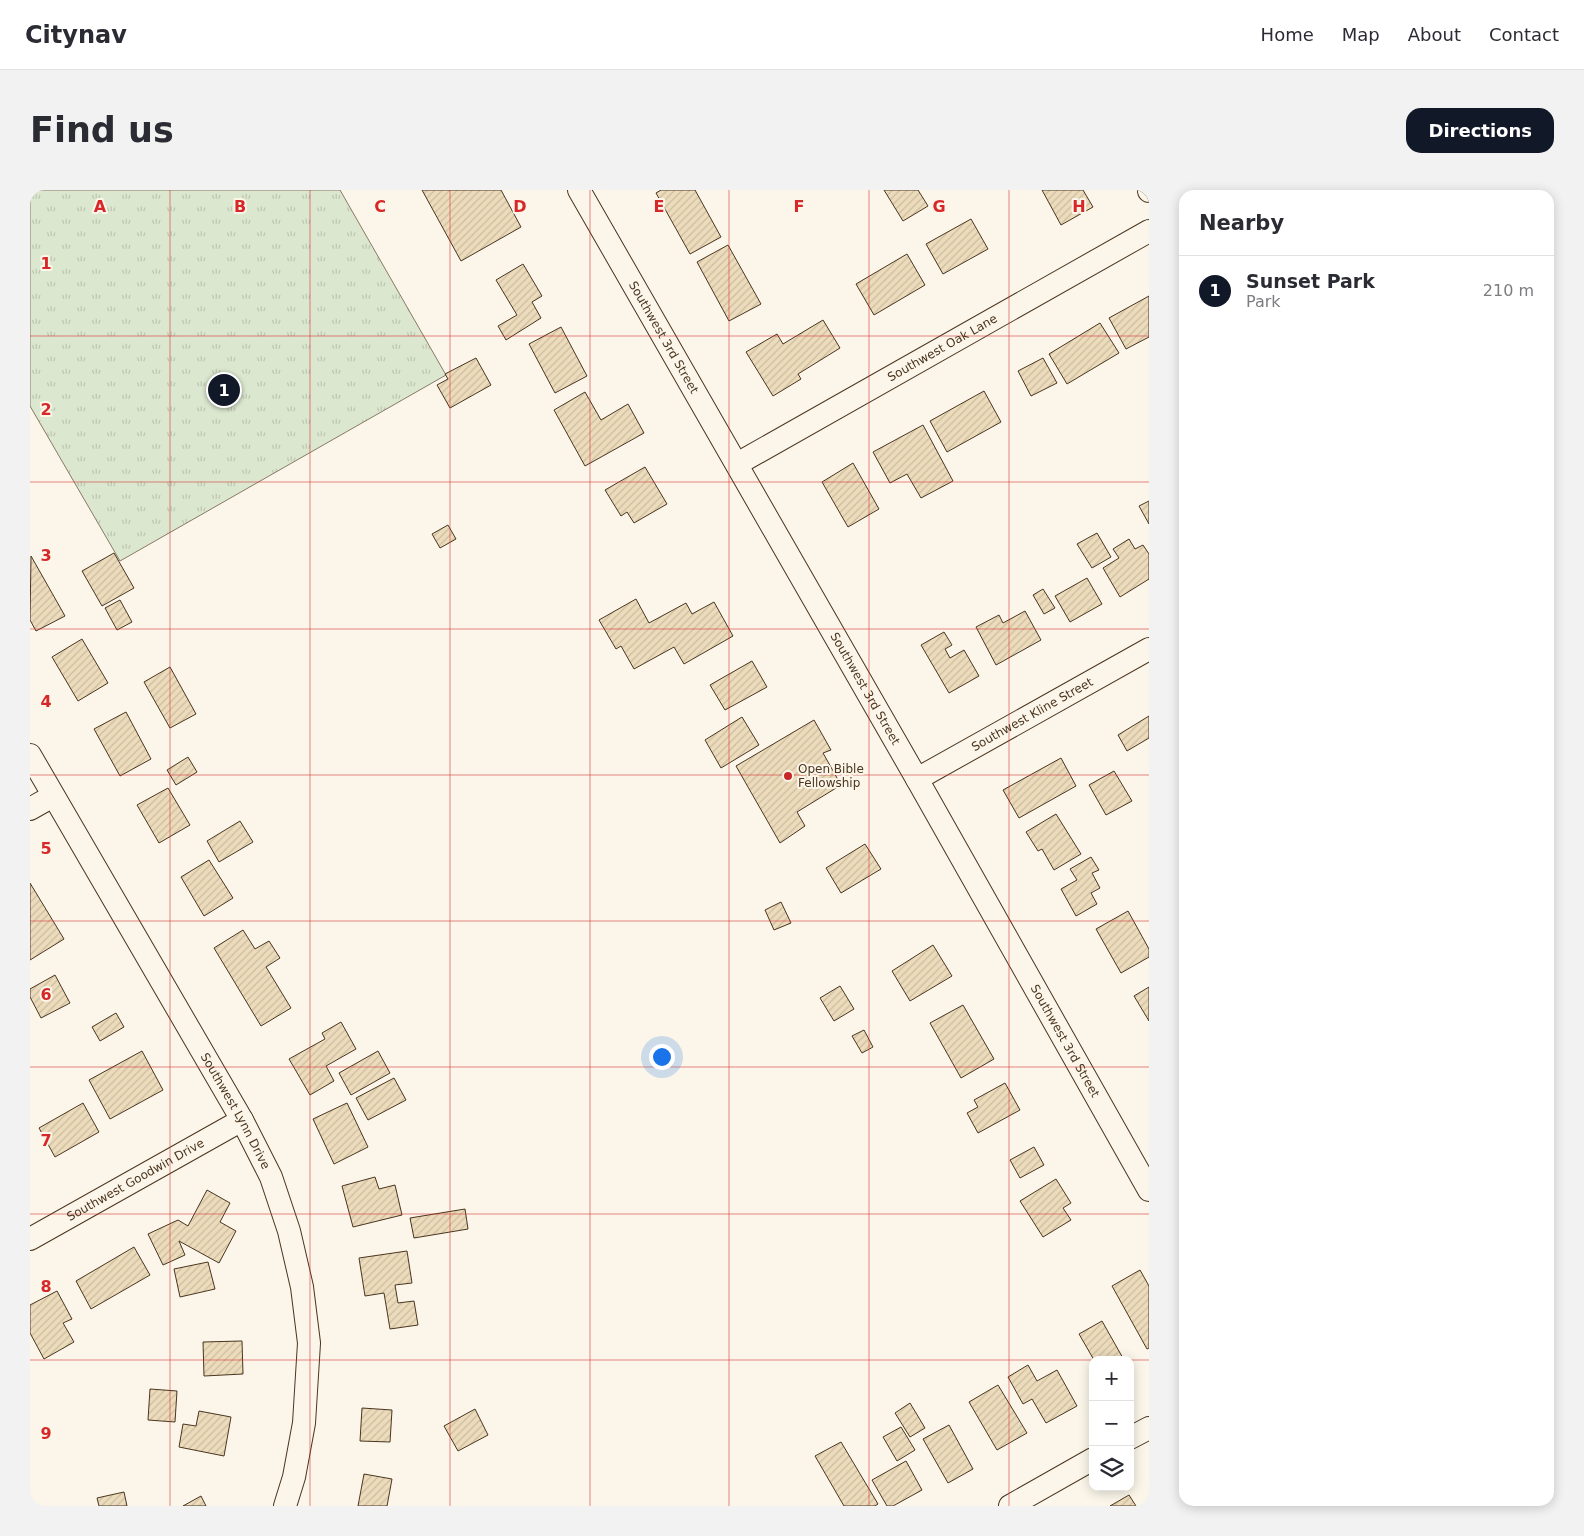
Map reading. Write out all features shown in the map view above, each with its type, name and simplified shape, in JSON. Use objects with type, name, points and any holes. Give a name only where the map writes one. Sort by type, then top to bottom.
[{"type":"street","name":"Southwest 3rd Street","points":[[579,190],[917,779],[1149,1190]]},
{"type":"street","name":"Southwest Oak Lane","points":[[737,464],[1149,231]]},
{"type":"street","name":"Southwest Kline Street","points":[[917,779],[1149,649]]},
{"type":"street","name":"Southwest Lynn Drive","points":[[30,755],[242,1120],[271,1177],[289,1231],[302,1287],[309,1343],[304,1423],[294,1477],[285,1506]]},
{"type":"street","points":[[30,809],[53,796]]},
{"type":"street","name":"Southwest Goodwin Drive","points":[[30,1239],[242,1120]]},
{"type":"street","points":[[1134,1436],[1149,1428]]},
{"type":"street","points":[[1010,1506],[1089,1461]]},
{"type":"green space","points":[[30,190],[340,190],[446,375],[120,561],[30,406]]},
{"type":"building","points":[[422,190],[501,190],[521,227],[461,261]]},
{"type":"building","points":[[661,190],[695,190],[721,237],[690,254],[656,193]]},
{"type":"building","points":[[884,190],[918,190],[928,206],[903,221]]},
{"type":"building","points":[[1042,190],[1083,190],[1093,207],[1061,225]]},
{"type":"building","points":[[971,219],[988,249],[943,274],[926,244]]},
{"type":"building","points":[[728,245],[761,304],[729,321],[697,262]]},
{"type":"building","points":[[907,254],[925,285],[874,315],[856,284]]},
{"type":"building","points":[[523,264],[542,296],[532,302],[541,318],[506,340],[498,326],[517,315],[496,280]]},
{"type":"building","points":[[1149,296],[1149,337],[1126,349],[1109,318]]},
{"type":"building","points":[[823,320],[840,348],[798,374],[801,379],[773,396],[746,352],[777,334],[783,344]]},
{"type":"building","points":[[1100,323],[1119,353],[1067,384],[1049,354]]},
{"type":"building","points":[[561,327],[587,376],[555,393],[529,344]]},
{"type":"building","points":[[476,358],[491,385],[450,408],[437,385],[448,379],[445,374]]},
{"type":"building","points":[[1043,358],[1057,383],[1031,396],[1018,371]]},
{"type":"building","points":[[984,391],[1001,422],[947,452],[930,421]]},
{"type":"building","points":[[585,392],[601,420],[628,404],[644,433],[585,466],[554,410]]},
{"type":"building","points":[[923,425],[953,481],[921,498],[907,474],[890,483],[873,452]]},
{"type":"building","points":[[853,463],[879,509],[848,527],[822,482]]},
{"type":"building","points":[[645,467],[667,504],[634,523],[627,512],[621,516],[605,490]]},
{"type":"building","points":[[1149,501],[1149,524],[1139,506]]},
{"type":"building","points":[[448,525],[456,539],[440,548],[432,534]]},
{"type":"building","points":[[1097,533],[1111,557],[1092,568],[1077,544]]},
{"type":"building","points":[[1129,539],[1135,549],[1143,545],[1149,554],[1149,579],[1120,597],[1103,568],[1119,558],[1113,549]]},
{"type":"building","points":[[114,553],[134,588],[102,606],[82,571]]},
{"type":"building","points":[[31,556],[65,616],[36,631],[30,620]]},
{"type":"building","points":[[1087,578],[1102,604],[1070,622],[1055,596]]},
{"type":"building","points":[[1043,589],[1055,608],[1044,614],[1033,595]]},
{"type":"building","points":[[636,599],[649,623],[686,603],[692,614],[714,602],[733,636],[684,664],[674,647],[634,669],[621,646],[616,649],[599,620]]},
{"type":"building","points":[[120,600],[132,622],[117,630],[105,608]]},
{"type":"building","points":[[1025,611],[1041,640],[996,665],[976,627],[999,615],[1003,623]]},
{"type":"building","points":[[944,632],[952,645],[945,649],[950,658],[964,650],[979,676],[949,693],[921,645]]},
{"type":"building","points":[[82,639],[108,683],[78,701],[52,657]]},
{"type":"building","points":[[752,661],[767,687],[725,710],[710,685]]},
{"type":"building","points":[[170,667],[196,714],[170,728],[144,682]]},
{"type":"building","points":[[126,712],[151,759],[120,776],[94,729]]},
{"type":"building","points":[[1149,716],[1149,738],[1127,751],[1118,735]]},
{"type":"building","points":[[742,717],[759,745],[721,768],[705,740]]},
{"type":"building","name":"Open Bible Fellowship","points":[[814,720],[831,750],[823,753],[841,785],[797,812],[805,826],[780,843],[736,766]]},
{"type":"building","points":[[188,757],[197,772],[176,785],[167,770]]},
{"type":"building","points":[[1061,758],[1076,786],[1019,818],[1003,790]]},
{"type":"building","points":[[1114,771],[1132,801],[1106,815],[1089,785]]},
{"type":"building","points":[[168,788],[190,825],[159,843],[137,805]]},
{"type":"building","points":[[1056,814],[1081,854],[1054,870],[1042,849],[1038,851],[1026,832]]},
{"type":"building","points":[[240,821],[253,842],[219,862],[207,841]]},
{"type":"building","points":[[865,844],[881,869],[841,893],[826,868]]},
{"type":"building","points":[[1091,857],[1099,870],[1092,873],[1100,888],[1091,893],[1097,904],[1076,916],[1061,889],[1077,880],[1070,869]]},
{"type":"building","points":[[209,860],[233,898],[204,916],[181,877]]},
{"type":"building","points":[[30,883],[64,939],[30,960]]},
{"type":"building","points":[[781,902],[791,923],[774,930],[765,910]]},
{"type":"building","points":[[1128,911],[1149,949],[1149,957],[1121,973],[1096,929]]},
{"type":"building","points":[[243,930],[255,949],[269,941],[280,958],[266,967],[291,1008],[261,1026],[214,948]]},
{"type":"building","points":[[933,945],[952,976],[910,1001],[892,971]]},
{"type":"building","points":[[55,975],[70,1003],[41,1018],[30,997],[30,989]]},
{"type":"building","points":[[840,986],[854,1009],[834,1021],[820,998]]},
{"type":"building","points":[[1149,987],[1149,1021],[1134,996]]},
{"type":"building","points":[[963,1005],[994,1059],[961,1078],[930,1023]]},
{"type":"building","points":[[116,1013],[124,1027],[100,1041],[92,1027]]},
{"type":"building","points":[[341,1022],[356,1049],[326,1066],[334,1081],[310,1095],[289,1059],[325,1039],[322,1033]]},
{"type":"building","points":[[864,1030],[873,1047],[862,1053],[852,1036]]},
{"type":"building","points":[[142,1051],[163,1090],[110,1119],[89,1080]]},
{"type":"building","points":[[378,1051],[390,1073],[351,1095],[339,1073]]},
{"type":"building","points":[[394,1078],[406,1100],[368,1120],[356,1098]]},
{"type":"building","points":[[1005,1083],[1020,1110],[978,1133],[967,1113],[978,1107],[974,1100]]},
{"type":"building","points":[[83,1103],[99,1132],[55,1157],[39,1128]]},
{"type":"building","points":[[347,1103],[368,1147],[334,1164],[313,1119]]},
{"type":"building","points":[[1034,1147],[1044,1165],[1020,1178],[1010,1160]]},
{"type":"building","points":[[375,1177],[379,1189],[395,1185],[402,1215],[353,1227],[342,1186]]},
{"type":"building","points":[[1056,1179],[1071,1203],[1063,1208],[1071,1220],[1043,1237],[1020,1201]]},
{"type":"building","points":[[207,1190],[230,1203],[220,1222],[236,1231],[219,1263],[179,1241],[185,1255],[163,1265],[148,1234],[178,1220],[188,1226]]},
{"type":"building","points":[[465,1209],[468,1229],[414,1238],[410,1218]]},
{"type":"building","points":[[134,1247],[150,1275],[91,1309],[76,1281]]},
{"type":"building","points":[[407,1251],[412,1283],[395,1285],[398,1303],[414,1301],[418,1325],[390,1329],[384,1293],[365,1296],[359,1258]]},
{"type":"building","points":[[208,1262],[215,1289],[180,1297],[174,1269]]},
{"type":"building","points":[[1140,1270],[1149,1286],[1149,1348],[1147,1349],[1112,1286]]},
{"type":"building","points":[[57,1291],[72,1319],[63,1323],[74,1342],[44,1359],[30,1333],[30,1305]]},
{"type":"building","points":[[1102,1321],[1122,1356],[1092,1356],[1079,1334]]},
{"type":"building","points":[[242,1341],[243,1374],[204,1376],[203,1342]]},
{"type":"building","points":[[1028,1365],[1037,1381],[1057,1370],[1077,1406],[1046,1423],[1032,1399],[1023,1404],[1008,1377]]},
{"type":"building","points":[[998,1385],[1027,1433],[997,1450],[969,1402]]},
{"type":"building","points":[[150,1389],[177,1391],[175,1422],[148,1420]]},
{"type":"building","points":[[910,1403],[925,1428],[910,1437],[895,1413]]},
{"type":"building","points":[[362,1408],[392,1410],[390,1442],[360,1441]]},
{"type":"building","points":[[475,1409],[488,1435],[458,1451],[444,1426]]},
{"type":"building","points":[[199,1411],[231,1417],[224,1456],[179,1447],[183,1424],[196,1426]]},
{"type":"building","points":[[949,1425],[973,1469],[948,1483],[923,1439]]},
{"type":"building","points":[[901,1427],[915,1450],[897,1461],[883,1437]]},
{"type":"building","points":[[841,1442],[878,1504],[875,1506],[844,1506],[815,1456]]},
{"type":"building","points":[[906,1461],[922,1490],[893,1506],[887,1506],[872,1480]]},
{"type":"building","points":[[364,1474],[392,1479],[387,1506],[358,1506]]},
{"type":"building","points":[[124,1492],[127,1506],[99,1506],[97,1498]]},
{"type":"building","points":[[1129,1495],[1136,1506],[1110,1506]]},
{"type":"building","points":[[201,1496],[206,1506],[183,1506]]},
{"type":"place","name":"Sunset Park","points":[[224,390]]},
{"type":"place","name":"Open Bible Fellowship","points":[[788,776]]}]
